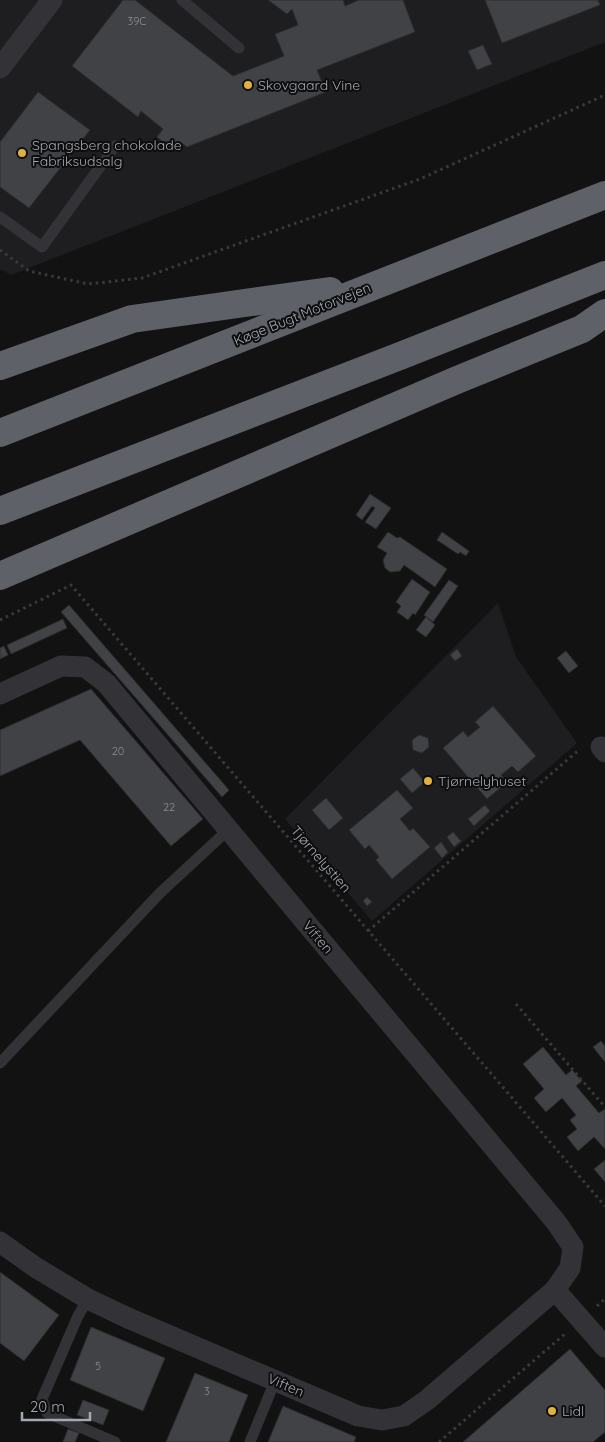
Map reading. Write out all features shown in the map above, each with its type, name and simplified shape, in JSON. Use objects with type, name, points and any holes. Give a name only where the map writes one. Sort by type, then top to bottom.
[{"type":"highway","name":"Køge Bugt Motorvejen","points":[[0,433],[605,194]]},
{"type":"highway","points":[[0,511],[605,276]]},
{"type":"highway","points":[[0,366],[132,319],[374,285]]},
{"type":"highway","points":[[0,576],[457,380],[582,329],[605,313]]},
{"type":"street","points":[[0,68],[52,0]]},
{"type":"street","name":"Viften","points":[[0,694],[61,666],[85,667],[106,683],[556,1222],[573,1246],[570,1268],[555,1290],[427,1400],[404,1416],[382,1420],[358,1416],[88,1300],[35,1267],[0,1242]]},
{"type":"street","points":[[555,1290],[605,1347]]},
{"type":"lane","points":[[182,0],[239,48]]},
{"type":"lane","points":[[0,217],[42,247],[115,146]]},
{"type":"lane","points":[[0,1063],[160,893],[228,830]]},
{"type":"lane","points":[[88,1300],[78,1316],[42,1399],[47,1413],[115,1442]]},
{"type":"lane","points":[[250,1442],[275,1381]]},
{"type":"path","points":[[0,250],[30,271],[88,284],[142,278],[420,179],[605,94]]},
{"type":"path","name":"Tjørnelystien","points":[[0,620],[71,586],[605,1206]]},
{"type":"path","points":[[368,931],[597,747]]},
{"type":"path","points":[[516,1004],[605,1107]]},
{"type":"path","points":[[439,1442],[605,1299]]},
{"type":"shaded area","points":[[0,0],[605,0],[605,42],[11,275],[0,269]]},
{"type":"shaded area","name":"Tjørnelyhuset","points":[[498,603],[516,657],[577,743],[372,921],[285,819]]},
{"type":"building","points":[[123,0],[135,0],[233,76],[284,56],[275,34],[298,25],[292,9],[287,14],[268,0],[343,0],[345,6],[359,0],[403,0],[415,32],[317,70],[326,92],[187,147],[180,142],[174,151],[157,137],[163,129],[141,111],[138,117],[72,66]]},
{"type":"building","points":[[485,0],[598,0],[600,5],[502,43]]},
{"type":"building","points":[[483,45],[492,64],[477,70],[468,51]]},
{"type":"building","points":[[38,92],[90,130],[29,208],[0,187],[0,142]]},
{"type":"building","points":[[370,494],[391,508],[376,529],[365,522],[375,508],[372,506],[362,520],[356,515]]},
{"type":"building","points":[[388,532],[397,538],[400,537],[447,569],[435,587],[404,565],[400,571],[390,572],[385,568],[383,560],[387,553],[377,547]]},
{"type":"building","points":[[442,532],[469,551],[466,556],[460,552],[458,554],[437,540]]},
{"type":"building","points":[[412,579],[430,592],[415,615],[413,613],[408,620],[397,612],[401,606],[396,602]]},
{"type":"building","points":[[449,580],[458,586],[433,622],[424,615]]},
{"type":"building","points":[[69,605],[229,790],[222,797],[61,612]]},
{"type":"building","points":[[426,617],[435,625],[426,637],[416,630]]},
{"type":"building","points":[[63,619],[67,628],[11,654],[7,645]]},
{"type":"building","points":[[4,646],[8,655],[0,659],[0,648]]},
{"type":"building","points":[[457,649],[462,656],[455,661],[450,655]]},
{"type":"building","points":[[566,651],[578,666],[569,673],[557,658]]},
{"type":"building","points":[[91,689],[203,819],[171,846],[80,740],[0,776],[0,730]]},
{"type":"building","points":[[493,706],[536,756],[518,772],[512,766],[501,775],[507,782],[487,799],[443,748],[463,731],[468,737],[480,727],[475,722]]},
{"type":"building","points":[[419,735],[428,738],[429,747],[422,753],[413,750],[412,740]]},
{"type":"building","points":[[413,768],[425,782],[412,793],[400,779]]},
{"type":"building","points":[[397,790],[413,808],[400,819],[410,831],[413,828],[430,847],[392,879],[376,860],[379,857],[369,845],[365,849],[349,830]]},
{"type":"building","points":[[326,798],[343,818],[329,830],[312,810]]},
{"type":"building","points":[[485,805],[490,811],[474,826],[468,819]]},
{"type":"building","points":[[453,832],[461,841],[454,847],[447,837]]},
{"type":"building","points":[[441,842],[448,852],[442,858],[434,848]]},
{"type":"building","points":[[367,897],[372,902],[367,906],[363,901]]},
{"type":"building","points":[[601,1041],[605,1046],[605,1062],[593,1047]]},
{"type":"building","points":[[543,1047],[566,1075],[572,1070],[582,1081],[576,1086],[599,1113],[605,1109],[605,1149],[594,1137],[578,1151],[567,1137],[577,1129],[570,1120],[576,1115],[562,1098],[546,1112],[534,1098],[544,1089],[523,1064]]},
{"type":"building","points":[[605,1160],[605,1182],[594,1169]]},
{"type":"building","points":[[0,1272],[59,1315],[24,1361],[0,1343]]},
{"type":"building","points":[[91,1327],[165,1358],[143,1411],[70,1380]]},
{"type":"building","name":"Lidl","points":[[570,1349],[605,1390],[605,1432],[593,1442],[463,1442]]},
{"type":"building","points":[[195,1373],[248,1395],[229,1442],[166,1442]]},
{"type":"building","points":[[83,1400],[109,1410],[103,1425],[77,1415]]},
{"type":"building","points":[[283,1406],[356,1437],[354,1442],[268,1442]]},
{"type":"building","points":[[68,1429],[79,1433],[75,1442],[63,1442]]},
{"type":"place","name":"Skovgaard Vine","points":[[248,85]]},
{"type":"place","name":"Spangsberg chokolade Fabriksudsalg","points":[[22,153]]},
{"type":"place","name":"Tjørnelyhuset","points":[[428,781]]},
{"type":"place","name":"Lidl","points":[[552,1411]]}]
